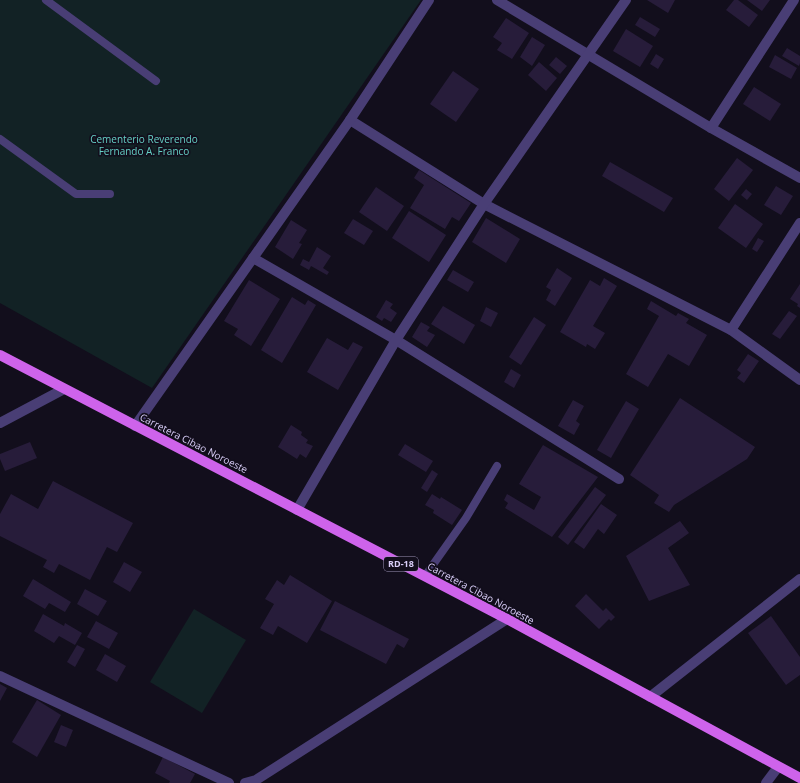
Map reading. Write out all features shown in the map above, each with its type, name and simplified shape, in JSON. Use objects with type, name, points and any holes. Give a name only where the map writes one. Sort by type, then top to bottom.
[{"type":"main road","name":"Carretera Cibao Noroeste","points":[[0,356],[78,395],[507,619],[800,778]]},
{"type":"street","points":[[135,426],[350,120],[429,0]]},
{"type":"street","points":[[497,0],[711,128],[800,178]]},
{"type":"street","points":[[297,510],[396,340],[484,204],[626,0]]},
{"type":"street","points":[[711,128],[794,0]]},
{"type":"street","points":[[350,120],[484,204],[731,330],[800,380]]},
{"type":"street","points":[[731,330],[800,223]]},
{"type":"street","points":[[253,258],[396,340],[619,479]]},
{"type":"street","points":[[0,423],[64,389]]},
{"type":"street","points":[[650,697],[800,579]]},
{"type":"street","points":[[245,783],[256,780],[507,619]]},
{"type":"street","points":[[0,676],[229,783]]},
{"type":"street","points":[[766,783],[778,767]]},
{"type":"lane","points":[[46,0],[156,81]]},
{"type":"lane","points":[[0,139],[76,194],[110,194]]},
{"type":"lane","points":[[425,576],[466,518],[497,466]]},
{"type":"green space","name":"Cementerio Reverendo Fernando A. Franco","points":[[0,0],[421,0],[152,388],[0,303]]},
{"type":"green space","points":[[194,609],[246,640],[202,713],[150,682]]},
{"type":"building","points":[[647,0],[675,0],[668,13]]},
{"type":"building","points":[[734,0],[738,0],[758,15],[749,27],[726,10]]},
{"type":"building","points":[[747,0],[770,0],[762,11]]},
{"type":"building","points":[[640,17],[660,29],[655,37],[635,25]]},
{"type":"building","points":[[506,18],[529,33],[512,59],[497,50],[502,43],[493,37]]},
{"type":"building","points":[[626,29],[653,46],[640,67],[613,51]]},
{"type":"building","points":[[532,37],[545,45],[532,66],[520,57]]},
{"type":"building","points":[[787,48],[800,56],[799,66],[782,56]]},
{"type":"building","points":[[656,54],[664,59],[658,69],[650,64]]},
{"type":"building","points":[[775,55],[797,68],[791,79],[769,67]]},
{"type":"building","points":[[556,57],[567,66],[560,74],[549,65]]},
{"type":"building","points":[[539,62],[557,78],[546,91],[528,75]]},
{"type":"building","points":[[453,71],[479,89],[456,122],[430,104]]},
{"type":"building","points":[[754,87],[781,104],[770,121],[743,104]]},
{"type":"building","points":[[737,158],[753,170],[729,201],[714,189]]},
{"type":"building","points":[[610,162],[673,198],[664,212],[602,176]]},
{"type":"building","points":[[419,170],[471,203],[459,221],[452,217],[445,229],[410,208],[424,185],[414,178]]},
{"type":"building","points":[[776,186],[793,196],[781,215],[764,205]]},
{"type":"building","points":[[376,187],[404,206],[387,231],[359,212]]},
{"type":"building","points":[[746,189],[752,194],[747,200],[741,195]]},
{"type":"building","points":[[735,204],[763,224],[746,248],[718,228]]},
{"type":"building","points":[[409,211],[446,235],[429,262],[392,238]]},
{"type":"building","points":[[486,218],[520,239],[506,263],[472,242]]},
{"type":"building","points":[[353,219],[373,231],[364,245],[344,233]]},
{"type":"building","points":[[291,220],[307,230],[299,243],[302,244],[293,259],[275,247]]},
{"type":"building","points":[[758,238],[764,241],[757,252],[752,249]]},
{"type":"building","points":[[317,247],[331,256],[323,268],[329,272],[327,275],[311,266],[309,270],[300,265],[303,259],[309,262]]},
{"type":"building","points":[[557,268],[572,278],[555,306],[546,300],[551,290],[546,287]]},
{"type":"building","points":[[453,270],[474,282],[468,292],[447,280]]},
{"type":"building","points":[[604,278],[617,286],[593,326],[605,333],[595,349],[587,344],[586,347],[560,332],[590,280],[600,286]]},
{"type":"building","points":[[249,280],[280,299],[251,346],[234,335],[238,329],[224,321]]},
{"type":"building","points":[[800,284],[800,308],[797,306],[798,304],[790,299]]},
{"type":"building","points":[[292,297],[305,305],[308,300],[316,305],[282,363],[261,350]]},
{"type":"building","points":[[386,300],[393,304],[390,308],[397,313],[391,322],[384,318],[382,321],[376,317]]},
{"type":"building","points":[[651,301],[676,316],[678,313],[689,319],[686,323],[707,335],[689,366],[668,354],[648,387],[626,374],[659,316],[647,309]]},
{"type":"building","points":[[443,306],[475,325],[464,344],[431,324]]},
{"type":"building","points":[[486,307],[498,313],[491,327],[480,321]]},
{"type":"building","points":[[789,311],[797,316],[780,339],[772,334]]},
{"type":"building","points":[[534,317],[546,325],[521,365],[509,357]]},
{"type":"building","points":[[421,322],[430,327],[427,331],[435,335],[427,347],[412,337]]},
{"type":"building","points":[[327,338],[348,350],[353,342],[363,347],[338,390],[307,372]]},
{"type":"building","points":[[748,354],[759,361],[744,383],[737,378],[741,373],[737,370]]},
{"type":"building","points":[[511,369],[521,375],[514,388],[504,382]]},
{"type":"building","points":[[680,398],[755,447],[747,459],[674,505],[669,512],[654,503],[659,495],[630,475]]},
{"type":"building","points":[[573,400],[584,406],[576,421],[580,424],[574,435],[558,426]]},
{"type":"building","points":[[626,401],[639,409],[611,458],[597,450]]},
{"type":"building","points":[[291,425],[302,432],[301,435],[308,440],[306,443],[313,446],[306,458],[300,454],[297,459],[278,447]]},
{"type":"building","points":[[30,442],[37,458],[5,471],[0,459],[0,454]]},
{"type":"building","points":[[405,444],[433,461],[426,472],[398,455]]},
{"type":"building","points":[[543,445],[598,477],[552,537],[505,508],[508,503],[504,500],[507,494],[534,510],[541,497],[519,484]]},
{"type":"building","points":[[432,470],[438,474],[427,492],[421,488]]},
{"type":"building","points":[[53,481],[133,523],[117,552],[107,547],[90,580],[59,564],[54,573],[43,567],[47,560],[0,536],[0,514],[11,494],[38,509]]},
{"type":"building","points":[[595,487],[606,495],[568,545],[558,537]]},
{"type":"building","points":[[432,494],[440,499],[441,497],[462,510],[452,525],[433,513],[434,510],[425,505]]},
{"type":"building","points":[[601,504],[617,515],[604,534],[598,529],[584,549],[574,542]]},
{"type":"building","points":[[680,521],[689,533],[668,548],[690,585],[649,601],[626,556]]},
{"type":"building","points":[[124,562],[142,572],[130,592],[113,582]]},
{"type":"building","points":[[290,575],[332,601],[307,643],[278,626],[273,635],[260,628],[274,604],[265,599],[277,580],[284,585]]},
{"type":"building","points":[[33,579],[71,602],[65,612],[49,603],[45,609],[23,596]]},
{"type":"building","points":[[85,589],[107,601],[98,616],[77,604]]},
{"type":"building","points":[[586,594],[603,611],[606,608],[615,617],[611,621],[609,619],[599,629],[575,606]]},
{"type":"building","points":[[335,601],[409,639],[404,648],[397,644],[386,664],[320,630]]},
{"type":"building","points":[[43,614],[64,626],[65,623],[82,633],[75,645],[59,636],[54,643],[34,631]]},
{"type":"building","points":[[771,616],[800,657],[800,675],[786,685],[748,633]]},
{"type":"building","points":[[96,621],[118,633],[109,649],[87,637]]},
{"type":"building","points":[[77,645],[85,649],[75,667],[67,662]]},
{"type":"building","points":[[105,654],[126,666],[117,682],[96,670]]},
{"type":"building","points":[[0,684],[7,688],[0,701]]},
{"type":"building","points":[[37,700],[61,715],[37,757],[12,742]]},
{"type":"building","points":[[61,725],[73,730],[66,747],[54,742]]},
{"type":"building","points":[[163,757],[195,774],[190,783],[169,783],[170,781],[155,773]]}]
